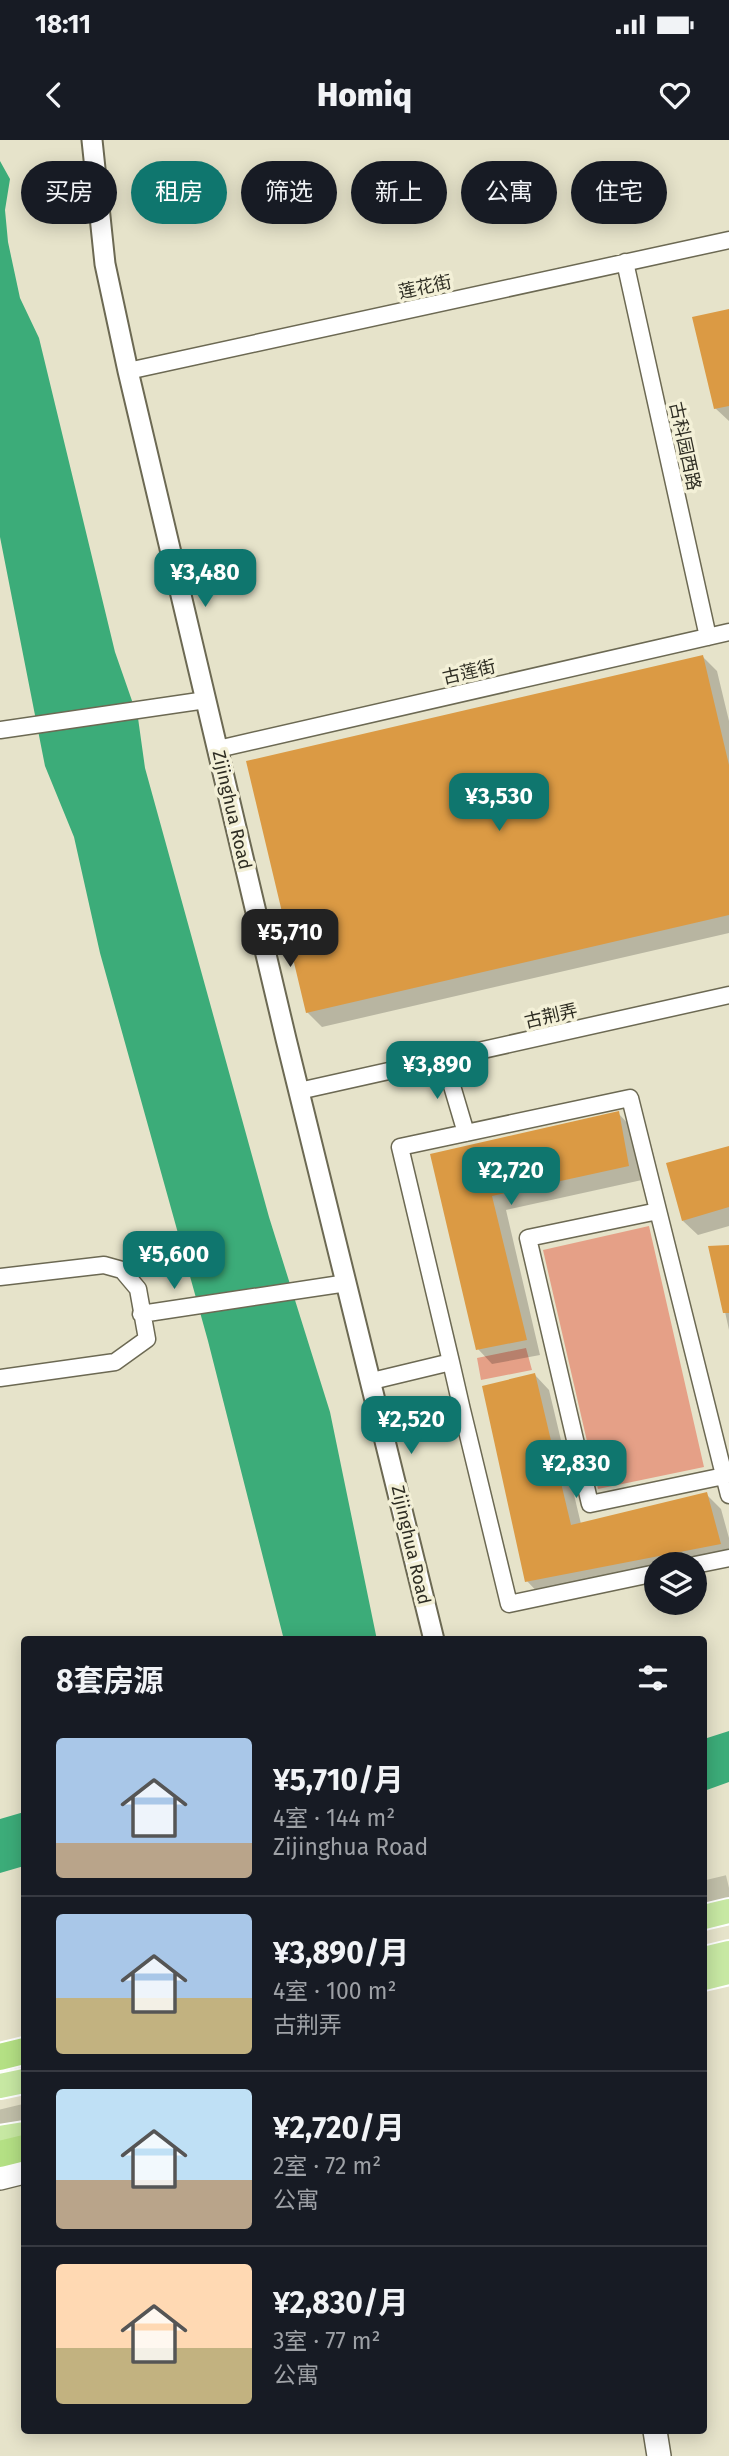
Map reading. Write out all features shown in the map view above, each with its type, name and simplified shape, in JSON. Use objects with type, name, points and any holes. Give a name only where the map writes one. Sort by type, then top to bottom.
[{"type":"highway","points":[[0,2057],[21,2052]]},
{"type":"highway","points":[[0,2154],[21,2149]]},
{"type":"main road","points":[[707,1916],[729,1911]]},
{"type":"main road","points":[[707,1958],[729,1953]]},
{"type":"main road","points":[[707,1977],[729,1972]]},
{"type":"main road","points":[[0,2087],[21,2082]]},
{"type":"main road","points":[[0,2138],[21,2134]]},
{"type":"main road","points":[[0,2178],[21,2173]]},
{"type":"main road","points":[[656,2434],[659,2456]]},
{"type":"street","name":"Zijinghua Road","points":[[92,140],[105,264],[128,371],[299,1091],[433,1636]]},
{"type":"street","name":"莲花街","points":[[128,371],[729,240]]},
{"type":"street","name":"古科园西路","points":[[625,262],[708,637]]},
{"type":"street","name":"古莲街","points":[[218,749],[729,632]]},
{"type":"street","points":[[0,730],[206,700]]},
{"type":"street","name":"古荆弄","points":[[299,1091],[729,995]]},
{"type":"street","points":[[444,1059],[466,1133]]},
{"type":"street","points":[[644,1576],[509,1604],[400,1147],[630,1098],[729,1495]]},
{"type":"street","points":[[658,1211],[528,1238],[590,1504],[724,1476]]},
{"type":"street","points":[[0,1277],[104,1265],[122,1270],[138,1289],[147,1339],[115,1362],[0,1378]]},
{"type":"street","points":[[141,1314],[348,1283]]},
{"type":"street","points":[[372,1381],[451,1363]]},
{"type":"street","points":[[384,1429],[462,1410]]},
{"type":"street","points":[[707,1563],[729,1558]]},
{"type":"shaded area","points":[[0,161],[10,179],[5,210],[8,242],[20,298],[39,338],[115,652],[138,718],[145,768],[269,1217],[330,1412],[376,1636],[283,1636],[208,1341],[100,953],[74,837],[45,766],[0,537]]},
{"type":"shaded area","points":[[649,1226],[704,1467],[598,1489],[543,1250]]},
{"type":"shaded area","points":[[526,1348],[532,1370],[481,1380],[477,1358]]},
{"type":"shaded area","points":[[729,1731],[729,1782],[707,1790],[707,1738]]},
{"type":"shaded area","points":[[21,1813],[21,1867],[0,1873],[0,1819]]},
{"type":"building","points":[[729,309],[729,406],[714,409],[692,317]]},
{"type":"building","points":[[703,655],[729,765],[729,915],[306,1013],[246,761]]},
{"type":"building","points":[[619,1111],[629,1166],[492,1196],[527,1340],[476,1350],[430,1154]]},
{"type":"building","points":[[729,1146],[729,1207],[682,1221],[666,1163]]},
{"type":"building","points":[[729,1245],[729,1313],[723,1313],[708,1246]]},
{"type":"building","points":[[535,1373],[571,1525],[707,1492],[721,1544],[680,1552],[644,1552],[644,1559],[525,1582],[482,1386]]},
{"type":"tunnel","points":[[707,1893],[729,1888]]},
{"type":"tunnel","points":[[0,2123],[21,2118]]}]
